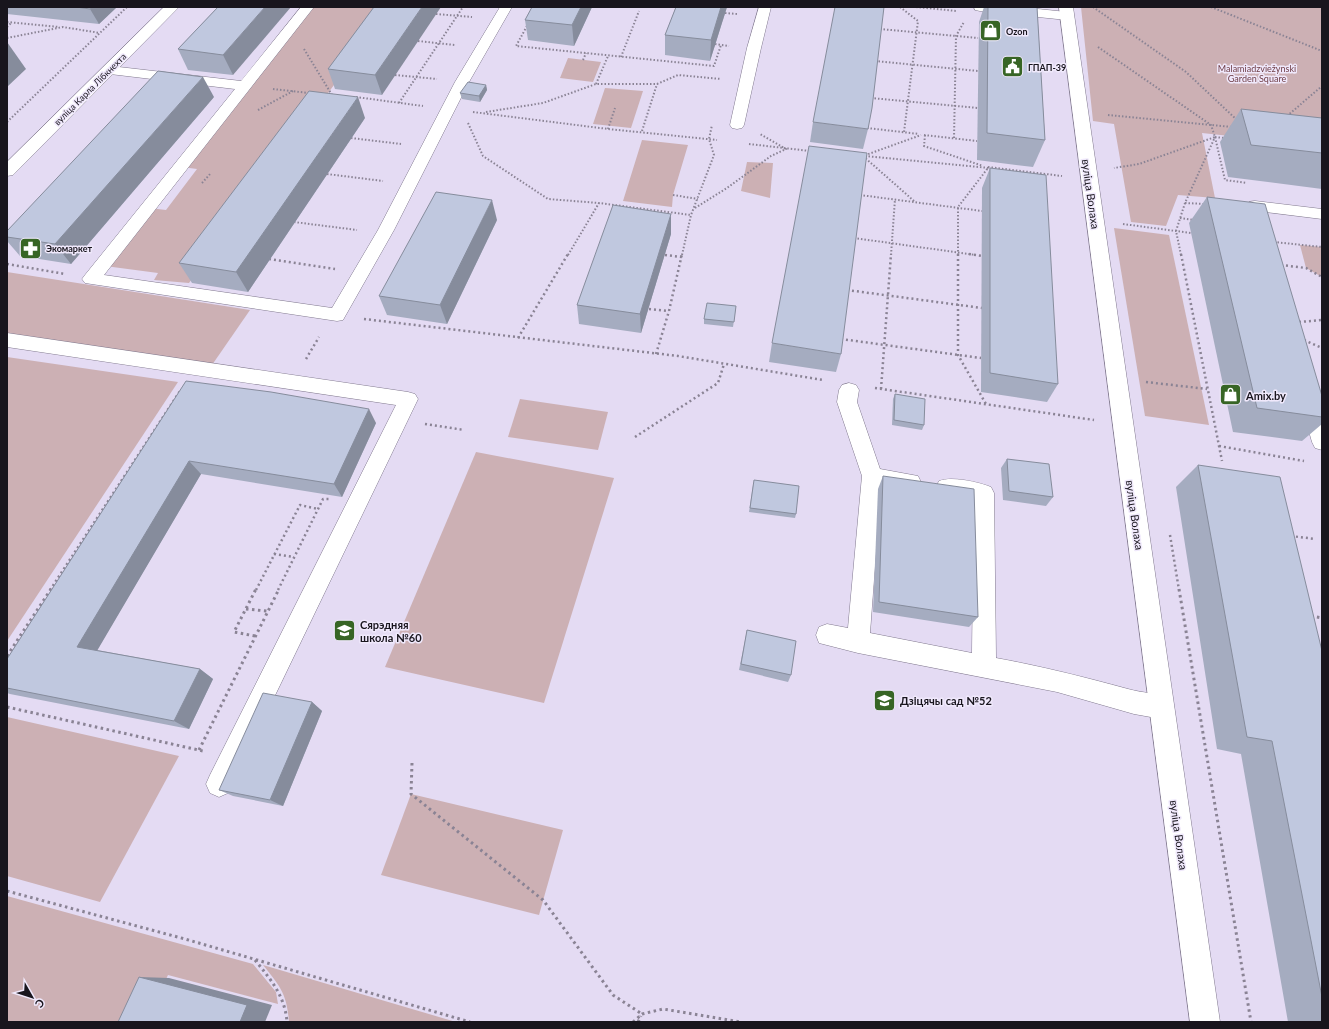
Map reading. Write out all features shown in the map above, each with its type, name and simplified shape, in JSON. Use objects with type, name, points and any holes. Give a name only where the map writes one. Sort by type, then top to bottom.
[{"type":"street","name":"вуліца Карла Лібкнехта","points":[[7,171],[172,7]]},
{"type":"street","name":"вуліца Волаха","points":[[1066,11],[1205,1022]]},
{"type":"lane","points":[[91,279],[308,7]]},
{"type":"lane","points":[[91,279],[337,315],[430,147],[456,110],[462,82],[506,7]]},
{"type":"lane","points":[[737,125],[754,48],[765,7]]},
{"type":"lane","points":[[980,7],[1066,11]]},
{"type":"lane","points":[[110,70],[244,86]]},
{"type":"lane","points":[[1270,264],[1255,206],[1322,214]]},
{"type":"lane","points":[[7,340],[408,399],[219,784]]},
{"type":"lane","points":[[1304,382],[1322,442]]},
{"type":"lane","points":[[849,390],[847,402],[872,476],[858,642]]},
{"type":"lane","points":[[872,476],[984,493],[984,665]]},
{"type":"lane","points":[[826,635],[984,665],[1057,681],[1134,702],[1162,707]]},
{"type":"path","points":[[7,122],[127,7]]},
{"type":"path","points":[[399,103],[463,7]]},
{"type":"path","points":[[900,7],[918,21],[904,132]]},
{"type":"path","points":[[916,7],[963,11]]},
{"type":"path","points":[[1093,7],[1186,72],[1240,123]]},
{"type":"path","points":[[1211,7],[1322,51]]},
{"type":"path","points":[[621,57],[639,11]]},
{"type":"path","points":[[436,14],[498,20]]},
{"type":"path","points":[[954,138],[956,36],[967,18]]},
{"type":"path","points":[[7,22],[63,27],[100,33]]},
{"type":"path","points":[[7,27],[12,22]]},
{"type":"path","points":[[523,23],[528,23],[516,46],[714,66],[721,45]]},
{"type":"path","points":[[7,38],[63,27]]},
{"type":"path","points":[[879,29],[978,38]]},
{"type":"path","points":[[418,41],[482,48]]},
{"type":"path","points":[[1096,46],[1211,125],[1225,180],[1247,183]]},
{"type":"path","points":[[303,47],[332,94],[325,94]]},
{"type":"path","points":[[583,60],[586,54]]},
{"type":"path","points":[[596,84],[608,56]]},
{"type":"path","points":[[875,61],[978,70]]},
{"type":"path","points":[[395,75],[462,82]]},
{"type":"path","points":[[482,113],[543,102],[596,84],[657,84],[678,75],[747,81]]},
{"type":"path","points":[[642,131],[657,84]]},
{"type":"path","points":[[1282,121],[1322,86]]},
{"type":"path","points":[[272,89],[309,93]]},
{"type":"path","points":[[254,112],[293,91]]},
{"type":"path","points":[[355,97],[608,129],[642,131],[708,140],[720,140]]},
{"type":"path","points":[[870,98],[978,108]]},
{"type":"path","points":[[608,129],[615,108]]},
{"type":"path","points":[[456,110],[483,156],[548,199],[599,202],[691,216]]},
{"type":"path","points":[[1103,114],[1239,128]]},
{"type":"path","points":[[656,354],[669,311],[691,216],[714,155],[708,140],[714,120]]},
{"type":"path","points":[[737,125],[752,129],[786,149]]},
{"type":"path","points":[[867,128],[977,141]]},
{"type":"path","points":[[864,156],[921,134]]},
{"type":"path","points":[[925,135],[924,146],[989,168]]},
{"type":"path","points":[[1215,137],[1185,203],[1176,230],[1222,461]]},
{"type":"path","points":[[1115,168],[1139,164],[1215,137],[1229,138]]},
{"type":"path","points":[[351,138],[430,147]]},
{"type":"path","points":[[742,143],[817,152]]},
{"type":"path","points":[[694,209],[727,188],[771,156],[786,149]]},
{"type":"path","points":[[856,155],[1063,176]]},
{"type":"path","points":[[864,156],[914,202]]},
{"type":"path","points":[[986,404],[958,355],[958,207],[989,168]]},
{"type":"path","points":[[327,174],[410,184]]},
{"type":"path","points":[[673,195],[698,199]]},
{"type":"path","points":[[859,195],[982,210]]},
{"type":"path","points":[[881,389],[895,199]]},
{"type":"path","points":[[518,338],[599,202]]},
{"type":"path","points":[[1185,203],[1206,204]]},
{"type":"path","points":[[1180,218],[1195,220]]},
{"type":"path","points":[[294,222],[383,234]]},
{"type":"path","points":[[1121,223],[1191,233]]},
{"type":"path","points":[[854,238],[982,256]]},
{"type":"path","points":[[1264,241],[1322,247]]},
{"type":"path","points":[[664,255],[682,257]]},
{"type":"path","points":[[269,260],[361,273]]},
{"type":"path","points":[[7,264],[91,279]]},
{"type":"path","points":[[1270,264],[1306,268],[1322,277]]},
{"type":"path","points":[[847,290],[982,308]]},
{"type":"path","points":[[648,308],[669,311]]},
{"type":"path","points":[[337,315],[518,338],[678,356],[826,380]]},
{"type":"path","points":[[1294,322],[1322,320]]},
{"type":"path","points":[[841,339],[981,358]]},
{"type":"path","points":[[1303,340],[1322,348]]},
{"type":"path","points":[[635,438],[718,383],[724,364]]},
{"type":"path","points":[[7,656],[196,367]]},
{"type":"path","points":[[1139,381],[1208,389]]},
{"type":"path","points":[[873,388],[1095,420]]},
{"type":"path","points":[[421,424],[464,430]]},
{"type":"path","points":[[1219,446],[1305,461]]},
{"type":"path","points":[[255,636],[234,632],[300,505],[318,509]]},
{"type":"path","points":[[1169,527],[1251,1022]]},
{"type":"path","points":[[1284,535],[1315,539]]},
{"type":"path","points":[[274,554],[294,558]]},
{"type":"path","points":[[246,608],[267,612]]},
{"type":"path","points":[[1308,616],[1322,618]]},
{"type":"path","points":[[7,707],[206,752]]},
{"type":"path","points":[[412,763],[411,794],[543,900],[613,995],[642,1014]]},
{"type":"path","points":[[7,891],[255,959],[470,1022]]},
{"type":"path","points":[[255,959],[279,991],[286,1008],[286,1022]]},
{"type":"path","points":[[633,1022],[642,1014],[663,1009],[741,1022]]},
{"type":"path","points":[[638,1022],[642,1014]]},
{"type":"green space","points":[[310,7],[391,7],[189,283],[154,280],[158,273],[105,266],[149,208],[166,210],[197,169],[182,167]]},
{"type":"green space","name":"Malamiadzviežynski Garden Square","points":[[1081,7],[1322,7],[1322,146],[1202,133],[1215,198],[1178,195],[1166,226],[1131,222],[1114,124],[1093,121]]},
{"type":"green space","points":[[568,58],[601,62],[593,82],[560,78]]},
{"type":"green space","points":[[605,88],[643,91],[631,128],[593,124]]},
{"type":"green space","points":[[642,140],[688,145],[673,195],[672,207],[623,201]]},
{"type":"green space","points":[[747,162],[773,163],[770,198],[741,191]]},
{"type":"green space","points":[[1114,228],[1169,235],[1209,425],[1145,416]]},
{"type":"green space","points":[[1300,245],[1322,247],[1322,277],[1306,268]]},
{"type":"green space","points":[[7,272],[250,310],[212,365],[7,335]]},
{"type":"green space","points":[[7,357],[178,382],[7,641]]},
{"type":"green space","points":[[520,399],[608,412],[598,450],[508,437]]},
{"type":"green space","points":[[476,452],[614,478],[544,703],[385,667]]},
{"type":"green space","points":[[7,717],[179,756],[100,902],[7,876]]},
{"type":"green space","points":[[411,794],[563,830],[539,915],[381,875]]},
{"type":"green space","points":[[7,896],[253,964],[276,992],[278,1004],[168,975],[145,1022],[7,1022]]},
{"type":"green space","points":[[263,965],[456,1022],[289,1022],[288,1012],[282,991]]},
{"type":"building","points":[[76,7],[91,7],[90,9]]},
{"type":"building","points":[[218,7],[265,7],[223,55],[178,49]]},
{"type":"building","points":[[374,7],[422,7],[375,75],[328,69]]},
{"type":"building","points":[[532,7],[581,7],[572,25],[525,20]]},
{"type":"building","points":[[676,7],[721,7],[711,40],[665,35]]},
{"type":"building","points":[[835,7],[884,7],[872,108],[868,129],[813,122]]},
{"type":"building","points":[[988,7],[1037,7],[1045,140],[987,133]]},
{"type":"building","points":[[158,71],[203,77],[55,244],[7,237],[7,231]]},
{"type":"building","points":[[468,82],[486,85],[479,96],[460,93]]},
{"type":"building","points":[[309,91],[358,97],[236,272],[179,263]]},
{"type":"building","points":[[1241,109],[1322,118],[1322,153],[1251,145]]},
{"type":"building","points":[[809,146],[867,153],[841,354],[772,343]]},
{"type":"building","points":[[990,168],[1046,175],[1058,384],[990,373]]},
{"type":"building","points":[[436,192],[492,200],[440,305],[379,296]]},
{"type":"building","points":[[1207,197],[1265,204],[1322,396],[1322,417],[1257,408]]},
{"type":"building","points":[[613,205],[671,214],[640,314],[577,305]]},
{"type":"building","points":[[707,303],[736,306],[734,322],[704,319]]},
{"type":"building","points":[[186,381],[271,392],[369,409],[334,484],[189,461],[77,647],[200,669],[174,721],[7,688],[7,659]]},
{"type":"building","points":[[895,394],[925,399],[924,425],[894,420]]},
{"type":"building","points":[[1007,459],[1049,464],[1053,497],[1009,491]]},
{"type":"building","points":[[1198,465],[1280,477],[1322,651],[1322,997],[1272,741],[1247,737]]},
{"type":"building","points":[[883,476],[974,489],[978,617],[879,602]]},
{"type":"building","points":[[754,480],[799,486],[796,514],[750,508]]},
{"type":"building","points":[[747,630],[796,641],[791,675],[741,664]]},
{"type":"building","points":[[263,693],[312,702],[270,800],[219,790]]},
{"type":"building","points":[[139,977],[247,1005],[240,1022],[118,1022]]},
{"type":"place","name":"Ozon","points":[[990,31]]},
{"type":"place","name":"ГПАП-39","points":[[1012,67]]},
{"type":"place","name":"Экомаркет","points":[[30,248]]},
{"type":"place","name":"Amix.by","points":[[1230,395]]},
{"type":"place","name":"Сярэдняя школа №60","points":[[345,630]]},
{"type":"place","name":"Дзіцячы сад №52","points":[[884,700]]}]
